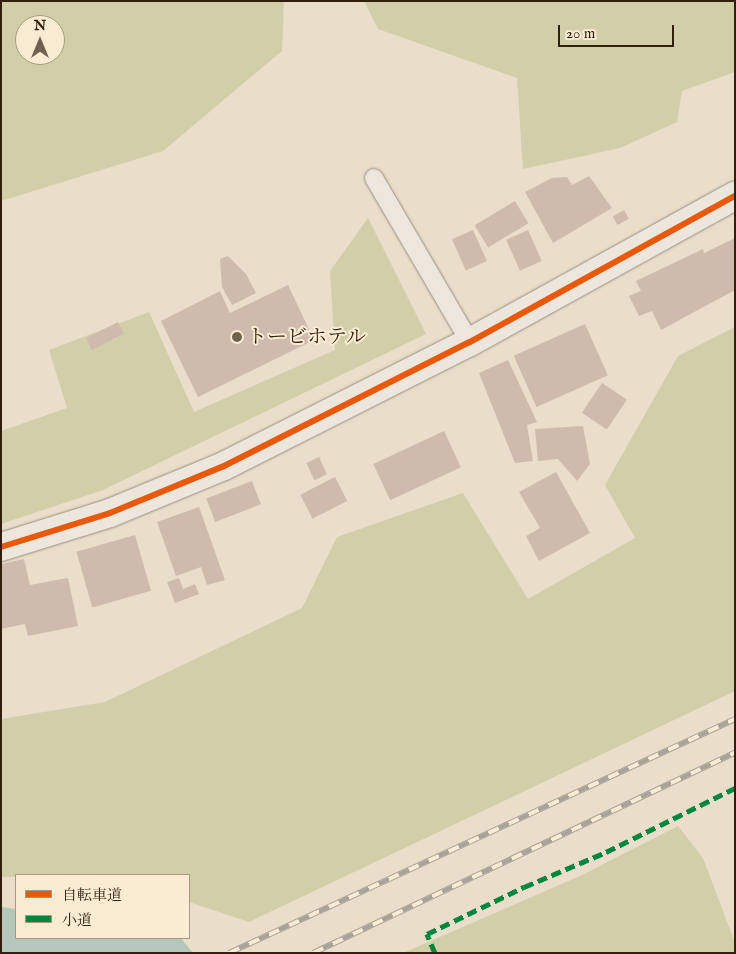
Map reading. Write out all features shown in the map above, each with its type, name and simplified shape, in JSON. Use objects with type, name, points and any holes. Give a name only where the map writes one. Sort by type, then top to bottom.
[{"type":"street","points":[[1,547],[110,513],[224,466],[470,342],[735,196]]},
{"type":"lane","points":[[374,178],[470,342]]},
{"type":"shaded area","points":[[1,1],[284,1],[282,51],[163,151],[1,201]]},
{"type":"shaded area","points":[[364,1],[735,1],[735,72],[682,91],[677,122],[620,148],[523,169],[517,78],[378,29]]},
{"type":"shaded area","points":[[368,218],[426,334],[103,490],[1,524],[1,431],[67,408],[49,350],[149,312],[194,412],[335,350],[330,271]]},
{"type":"shaded area","points":[[735,327],[735,691],[249,922],[190,902],[190,874],[15,874],[15,877],[1,877],[1,719],[105,702],[302,608],[337,537],[463,493],[528,599],[635,538],[605,485],[678,356]]},
{"type":"shaded area","points":[[678,826],[703,858],[735,943],[735,953],[403,953],[580,876]]},
{"type":"shaded area","points":[[1,907],[15,909],[15,939],[182,939],[193,953],[1,953]]},
{"type":"building","points":[[589,176],[612,208],[553,243],[525,192],[552,178],[567,177],[572,185]]},
{"type":"building","points":[[515,201],[528,223],[488,247],[475,225]]},
{"type":"building","points":[[624,210],[629,219],[617,225],[613,216]]},
{"type":"building","points":[[473,230],[487,261],[466,270],[452,239]]},
{"type":"building","points":[[528,230],[542,261],[520,271],[506,240]]},
{"type":"building","points":[[735,238],[735,290],[661,330],[652,311],[639,316],[629,296],[641,291],[636,281],[703,249],[704,253]]},
{"type":"building","points":[[228,256],[246,274],[256,293],[232,305],[222,287],[220,259]]},
{"type":"building","points":[[288,285],[314,340],[198,397],[161,321],[220,291],[230,313]]},
{"type":"building","points":[[118,322],[124,334],[92,350],[86,338]]},
{"type":"building","points":[[585,324],[608,375],[537,407],[514,356]]},
{"type":"building","points":[[508,360],[537,422],[527,425],[533,461],[515,463],[479,373]]},
{"type":"building","points":[[602,383],[627,400],[607,430],[582,413]]},
{"type":"building","points":[[583,426],[590,464],[577,481],[558,459],[538,461],[535,429]]},
{"type":"building","points":[[444,431],[461,467],[390,500],[373,464]]},
{"type":"building","points":[[319,457],[327,474],[314,480],[306,463]]},
{"type":"building","points":[[556,472],[590,533],[539,561],[526,536],[540,528],[519,492]]},
{"type":"building","points":[[335,477],[347,501],[313,519],[300,495]]},
{"type":"building","points":[[252,481],[261,504],[215,522],[206,499]]},
{"type":"building","points":[[199,507],[225,580],[207,585],[201,567],[176,576],[157,522]]},
{"type":"building","points":[[135,535],[151,591],[92,608],[76,552]]},
{"type":"building","points":[[24,559],[30,585],[68,578],[78,626],[28,636],[25,624],[1,629],[1,564]]},
{"type":"building","points":[[179,578],[183,589],[195,584],[199,594],[175,603],[167,582]]},
{"type":"railway","points":[[229,953],[735,719]]},
{"type":"railway","points":[[313,953],[735,753]]},
{"type":"marked path","points":[[435,953],[427,934],[524,887],[606,852],[735,788]]},
{"type":"cycle path","points":[[1,547],[110,513],[224,466],[470,342],[735,196]]},
{"type":"place","name":"トービホテル","points":[[237,337]]}]
